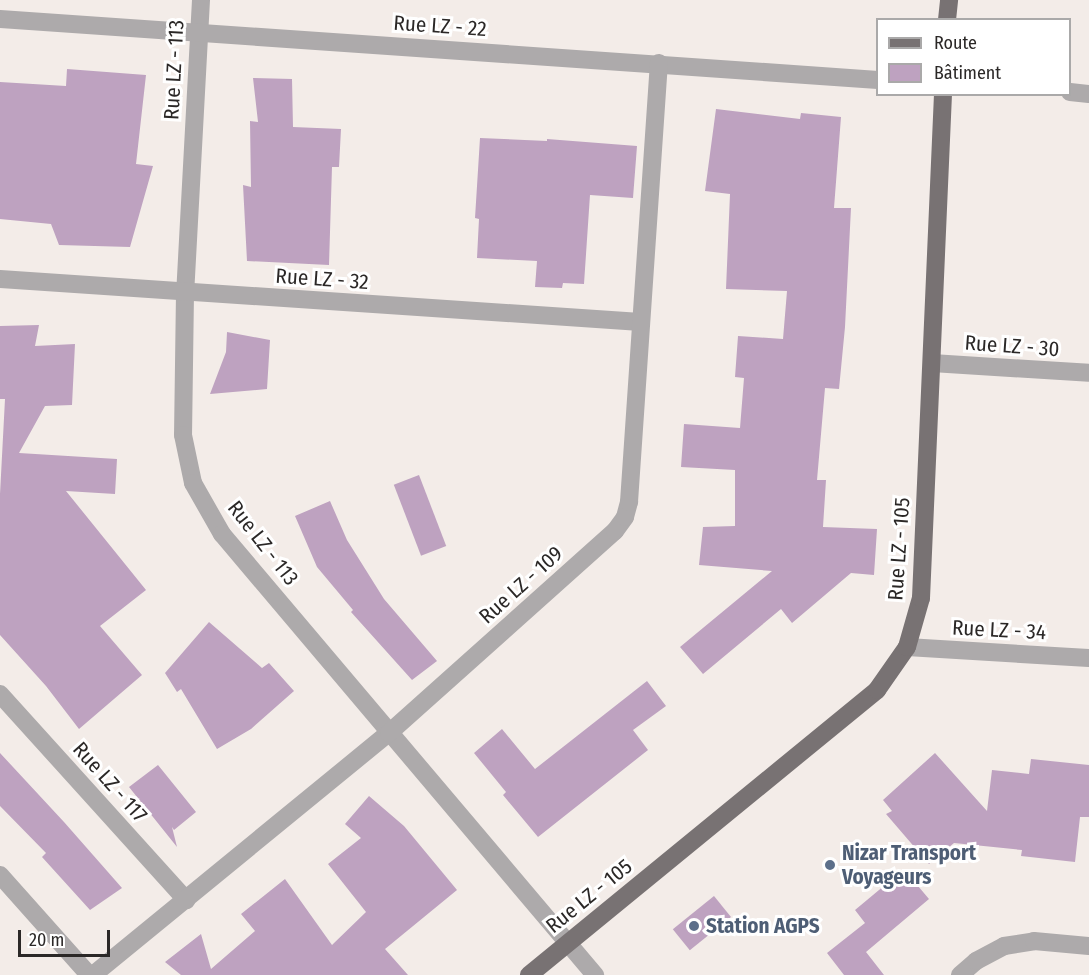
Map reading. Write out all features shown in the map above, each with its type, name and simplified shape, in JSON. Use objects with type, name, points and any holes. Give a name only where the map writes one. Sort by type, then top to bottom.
[{"type":"main road","points":[[947,18],[949,0]]},
{"type":"main road","name":"Rue LZ - 105","points":[[528,975],[877,690],[907,647],[921,598],[943,96]]},
{"type":"street","name":"Rue LZ - 113","points":[[201,0],[185,293],[183,435],[193,483],[222,534],[595,975]]},
{"type":"street","name":"Rue LZ - 22","points":[[0,19],[876,80]]},
{"type":"street","name":"Rue LZ - 109","points":[[91,975],[389,734],[615,531],[625,517],[629,502],[659,63]]},
{"type":"street","points":[[1071,92],[1089,94]]},
{"type":"street","name":"Rue LZ - 32","points":[[0,279],[641,322]]},
{"type":"street","name":"Rue LZ - 30","points":[[932,363],[1089,373]]},
{"type":"street","name":"Rue LZ - 34","points":[[907,647],[1089,658]]},
{"type":"street","name":"Rue LZ - 117","points":[[0,694],[186,900]]},
{"type":"street","points":[[0,875],[91,975]]},
{"type":"street","points":[[960,975],[976,961],[1004,946],[1034,941],[1089,946]]},
{"type":"building","points":[[67,69],[146,75],[136,164],[153,166],[130,247],[59,245],[51,224],[0,219],[0,82],[66,86]]},
{"type":"building","points":[[253,78],[292,79],[293,127],[341,129],[339,167],[332,167],[329,265],[247,261],[243,185],[251,187],[250,121],[258,122]]},
{"type":"building","points":[[716,109],[800,119],[801,113],[841,117],[834,208],[851,208],[845,327],[839,389],[825,388],[817,480],[826,480],[823,527],[877,529],[874,575],[851,573],[792,623],[781,609],[703,674],[680,647],[772,571],[699,565],[703,527],[735,526],[735,470],[681,467],[684,424],[740,428],[744,378],[735,377],[738,336],[783,339],[787,291],[726,289],[730,194],[705,191]]},
{"type":"building","points":[[480,138],[547,141],[547,139],[637,146],[633,198],[590,195],[584,284],[563,283],[562,288],[535,287],[537,261],[477,258],[479,219],[475,218]]},
{"type":"building","points":[[39,325],[35,346],[75,344],[72,405],[45,406],[19,453],[117,459],[115,494],[66,491],[146,590],[100,626],[142,675],[79,729],[46,686],[0,635],[0,494],[5,399],[0,399],[0,326]]},
{"type":"building","points":[[227,332],[270,340],[267,389],[210,394],[226,352]]},
{"type":"building","points":[[419,475],[446,546],[421,556],[394,485]]},
{"type":"building","points":[[330,501],[347,540],[384,599],[437,661],[412,680],[351,612],[353,610],[317,567],[295,516]]},
{"type":"building","points":[[209,622],[262,668],[269,663],[294,691],[251,729],[217,749],[181,689],[177,692],[165,673]]},
{"type":"building","points":[[647,681],[666,706],[633,730],[648,750],[538,837],[503,795],[506,792],[474,753],[502,729],[535,769]]},
{"type":"building","points":[[0,753],[122,888],[90,910],[42,857],[46,853],[0,806]]},
{"type":"building","points":[[935,753],[987,811],[992,770],[1029,774],[1031,759],[1089,765],[1089,817],[1080,817],[1075,862],[1021,856],[1022,850],[954,843],[929,864],[886,814],[892,811],[883,800]]},
{"type":"building","points":[[158,765],[196,812],[174,830],[172,827],[177,847],[129,787]]},
{"type":"building","points":[[369,796],[404,826],[457,890],[385,949],[408,975],[181,975],[165,962],[201,934],[211,969],[255,931],[241,914],[285,879],[332,945],[366,912],[328,864],[361,838],[345,824]]},
{"type":"building","points":[[907,873],[929,899],[866,952],[884,975],[844,975],[827,953],[865,923],[855,910],[885,885],[888,889]]},
{"type":"building","points":[[714,896],[731,917],[690,950],[673,929]]},
{"type":"place","name":"Nizar Transport Voyageurs","points":[[830,865]]},
{"type":"place","name":"Station AGPS","points":[[694,926]]}]
